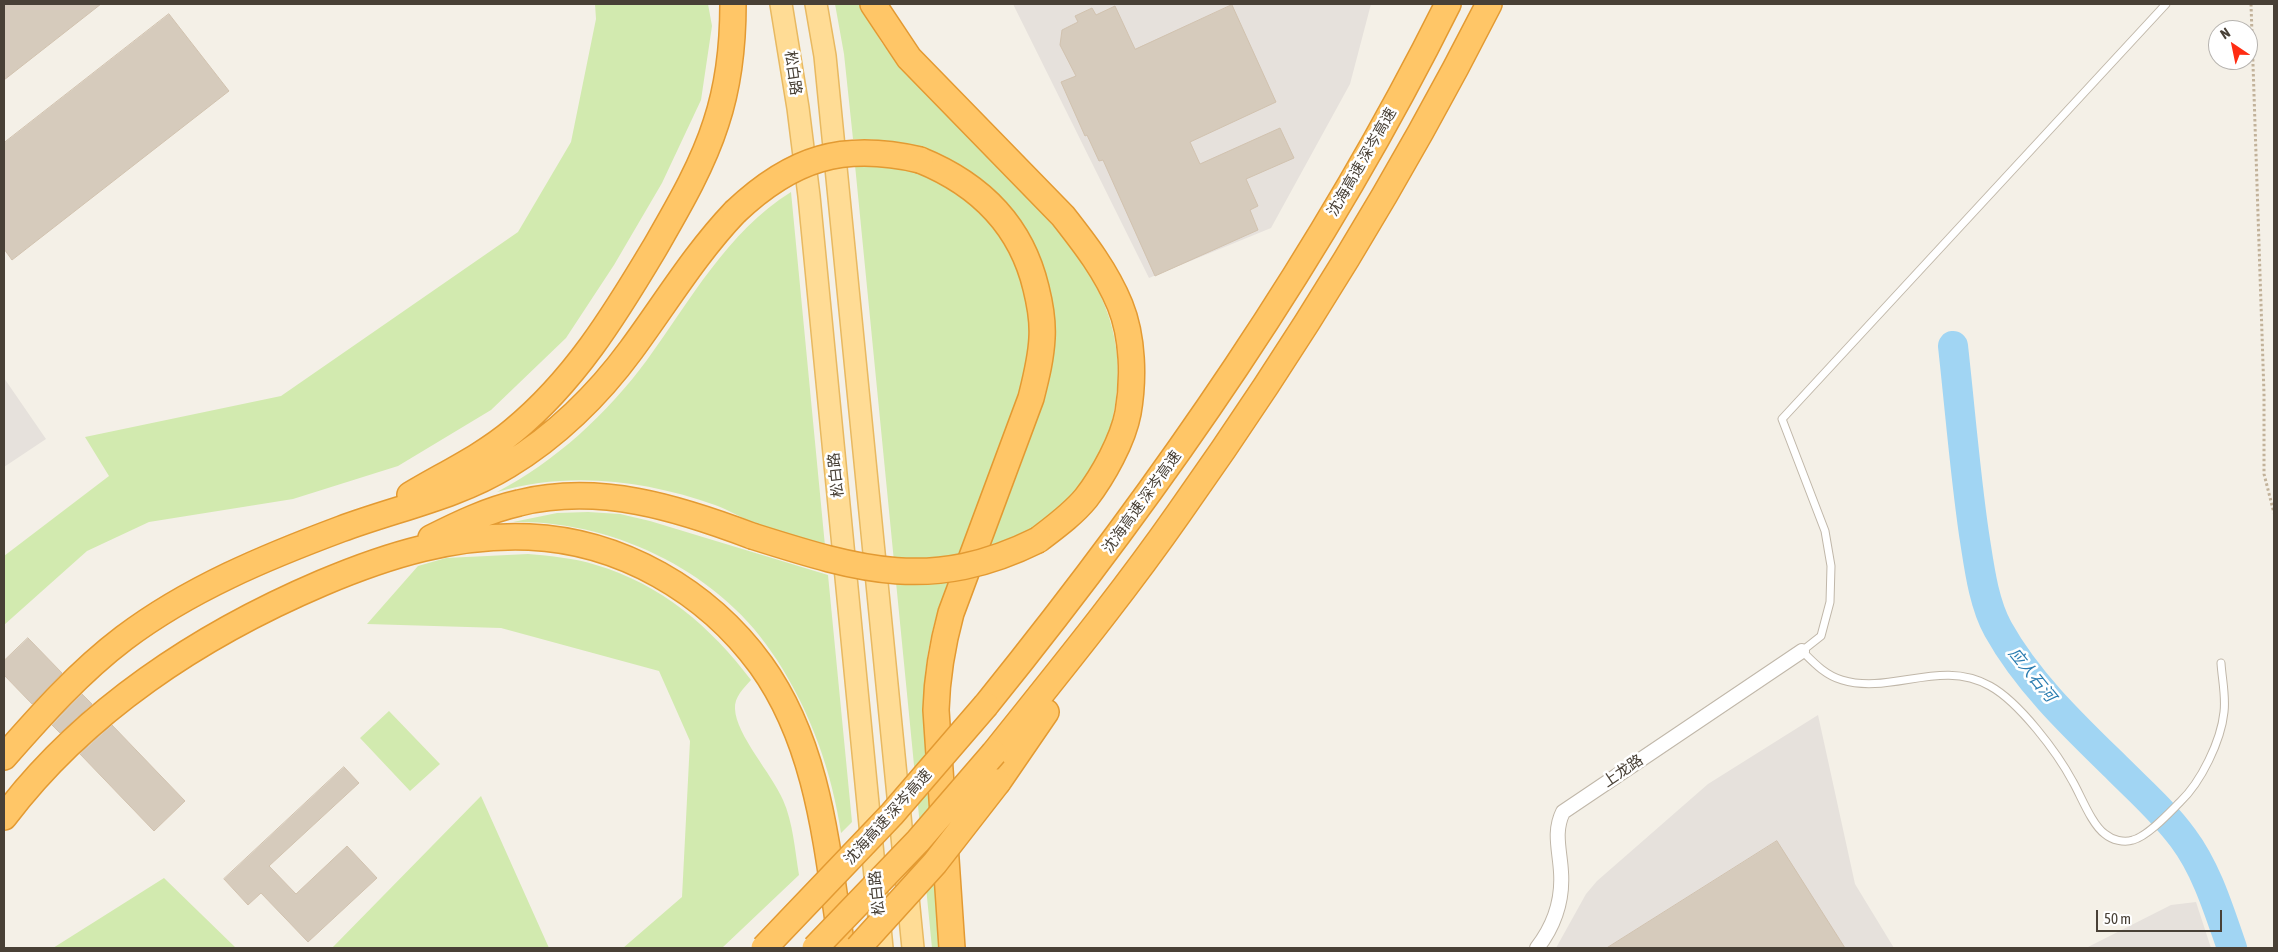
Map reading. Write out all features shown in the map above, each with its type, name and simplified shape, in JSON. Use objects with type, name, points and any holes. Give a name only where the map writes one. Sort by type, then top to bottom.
[{"type":"highway","points":[[376,516],[467,463],[512,432],[548,399],[602,334],[668,225],[699,165],[716,124],[733,40],[733,4]]},
{"type":"highway","points":[[4,817],[35,779],[85,729],[170,663],[252,615],[339,576],[393,556],[480,515],[520,502],[555,497],[623,498],[685,513],[833,561],[910,572],[943,571],[976,565],[1008,555],[1038,540],[1063,521],[1085,499],[1103,474],[1128,414],[1131,378],[1130,342],[1120,306],[1105,274],[1086,244],[1063,216],[909,58],[873,4]]},
{"type":"highway","name":"沈海高速 深岑高速","points":[[764,948],[892,814],[986,705],[1060,614],[1123,530],[1238,364],[1345,193],[1394,107],[1448,4]]},
{"type":"highway","points":[[816,948],[918,840],[994,753],[1116,599],[1228,443],[1360,237],[1426,123],[1489,4]]},
{"type":"highway","points":[[4,757],[84,672],[124,638],[205,587],[253,564],[376,516],[423,503],[472,484],[508,465],[540,443],[574,414],[605,382],[631,350],[695,259],[735,212],[756,191],[798,166],[821,158],[847,153],[891,153],[920,160],[942,169],[967,184],[994,208],[1016,237],[1031,269],[1040,303],[1042,336],[1040,363],[1031,398],[951,613],[942,644],[937,675],[936,710],[952,948]]},
{"type":"highway","points":[[393,556],[443,543],[483,538],[529,537],[569,542],[602,549],[635,563],[669,580],[700,601],[741,639],[763,668],[798,735],[812,774],[822,815],[842,948]]},
{"type":"highway","points":[[858,948],[935,863],[998,782],[1049,706],[1116,599]]},
{"type":"main road","name":"松白路","points":[[781,4],[797,99],[809,196],[882,948]]},
{"type":"main road","name":"松白路","points":[[816,4],[825,56],[914,948]]},
{"type":"street","name":"上龙路","points":[[1537,948],[1550,932],[1560,904],[1562,875],[1557,824],[1563,812],[1802,652]]},
{"type":"lane","points":[[2166,4],[1782,419],[1825,531],[1831,566],[1830,602],[1821,636],[1802,652],[1819,668],[1840,680],[1863,684],[1946,674],[1968,677],[1989,685],[2008,698],[2041,736],[2070,777],[2104,834],[2118,841],[2133,840],[2147,833],[2182,801],[2210,760],[2213,751],[2224,712],[2221,663]]},
{"type":"path","points":[[2251,4],[2264,474],[2274,513]]},
{"type":"shaded area","points":[[1013,4],[1371,4],[1350,84],[1271,228],[1149,278]]},
{"type":"shaded area","points":[[4,378],[46,439],[4,467]]},
{"type":"shaded area","points":[[1818,715],[1855,884],[1894,948],[1556,948],[1586,894],[1597,881],[1708,784]]},
{"type":"shaded area","points":[[2196,902],[2211,948],[2086,948],[2171,905]]},
{"type":"green space","points":[[595,4],[708,4],[712,26],[701,100],[662,183],[614,265],[566,338],[491,410],[398,466],[293,499],[149,522],[87,551],[4,625],[4,556],[109,476],[85,437],[281,396],[518,232],[571,142],[596,19]]},
{"type":"green space","points":[[835,4],[859,4],[882,43],[900,66],[1028,199],[1075,253],[1094,282],[1108,313],[1116,346],[1118,382],[1112,421],[1100,452],[1083,481],[1060,507],[1028,531],[989,549],[1026,451],[1050,377],[1053,317],[1045,275],[1029,236],[1006,203],[976,176],[939,155],[898,143],[853,139],[844,54]]},
{"type":"green space","points":[[855,165],[885,165],[918,173],[946,186],[971,203],[1000,237],[1014,264],[1024,292],[1030,322],[1029,353],[1018,401],[941,602],[932,632],[927,659],[924,710],[939,948],[932,948]]},
{"type":"green space","points":[[791,192],[825,546],[756,524],[725,509],[688,496],[634,484],[579,480],[551,482],[497,492],[540,466],[598,417],[647,360],[695,291],[729,247],[768,208]]},
{"type":"green space","points":[[557,513],[620,514],[650,521],[828,575],[852,822],[841,833],[826,765],[800,701],[777,660],[754,629],[727,601],[696,578],[663,558],[627,542],[589,530],[551,524],[513,522]]},
{"type":"green space","points":[[528,554],[588,563],[620,573],[642,584],[663,596],[702,625],[751,680],[736,701],[737,719],[741,731],[783,800],[791,827],[799,875],[722,948],[623,948],[682,897],[690,741],[659,671],[501,628],[367,624],[418,566],[446,558]]},
{"type":"green space","points":[[389,711],[440,764],[410,791],[360,738]]},
{"type":"green space","points":[[481,796],[549,948],[332,948]]},
{"type":"green space","points":[[164,878],[236,948],[53,948]]},
{"type":"building","points":[[4,4],[101,4],[4,80]]},
{"type":"building","points":[[1232,5],[1276,102],[1190,142],[1200,164],[1280,128],[1294,158],[1246,179],[1258,206],[1250,210],[1258,230],[1155,276],[1103,160],[1099,161],[1087,135],[1085,136],[1061,82],[1076,76],[1060,45],[1062,30],[1078,22],[1075,16],[1092,8],[1096,15],[1115,6],[1135,49]]},
{"type":"building","points":[[169,14],[229,91],[12,260],[4,249],[4,143]]},
{"type":"building","points":[[28,638],[62,673],[32,704],[4,675],[4,661]]},
{"type":"building","points":[[82,694],[92,704],[60,733],[52,725]]},
{"type":"building","points":[[112,725],[185,801],[154,831],[80,754]]},
{"type":"building","points":[[344,767],[359,783],[269,866],[296,894],[347,846],[377,878],[308,942],[261,893],[248,905],[224,879]]},
{"type":"building","points":[[1777,841],[1845,948],[1607,948]]},
{"type":"waterway","name":"应人石河","points":[[1953,346],[1974,534],[1982,583],[1998,629],[2023,668],[2053,704],[2160,811],[2183,838],[2206,877],[2232,948]]}]
